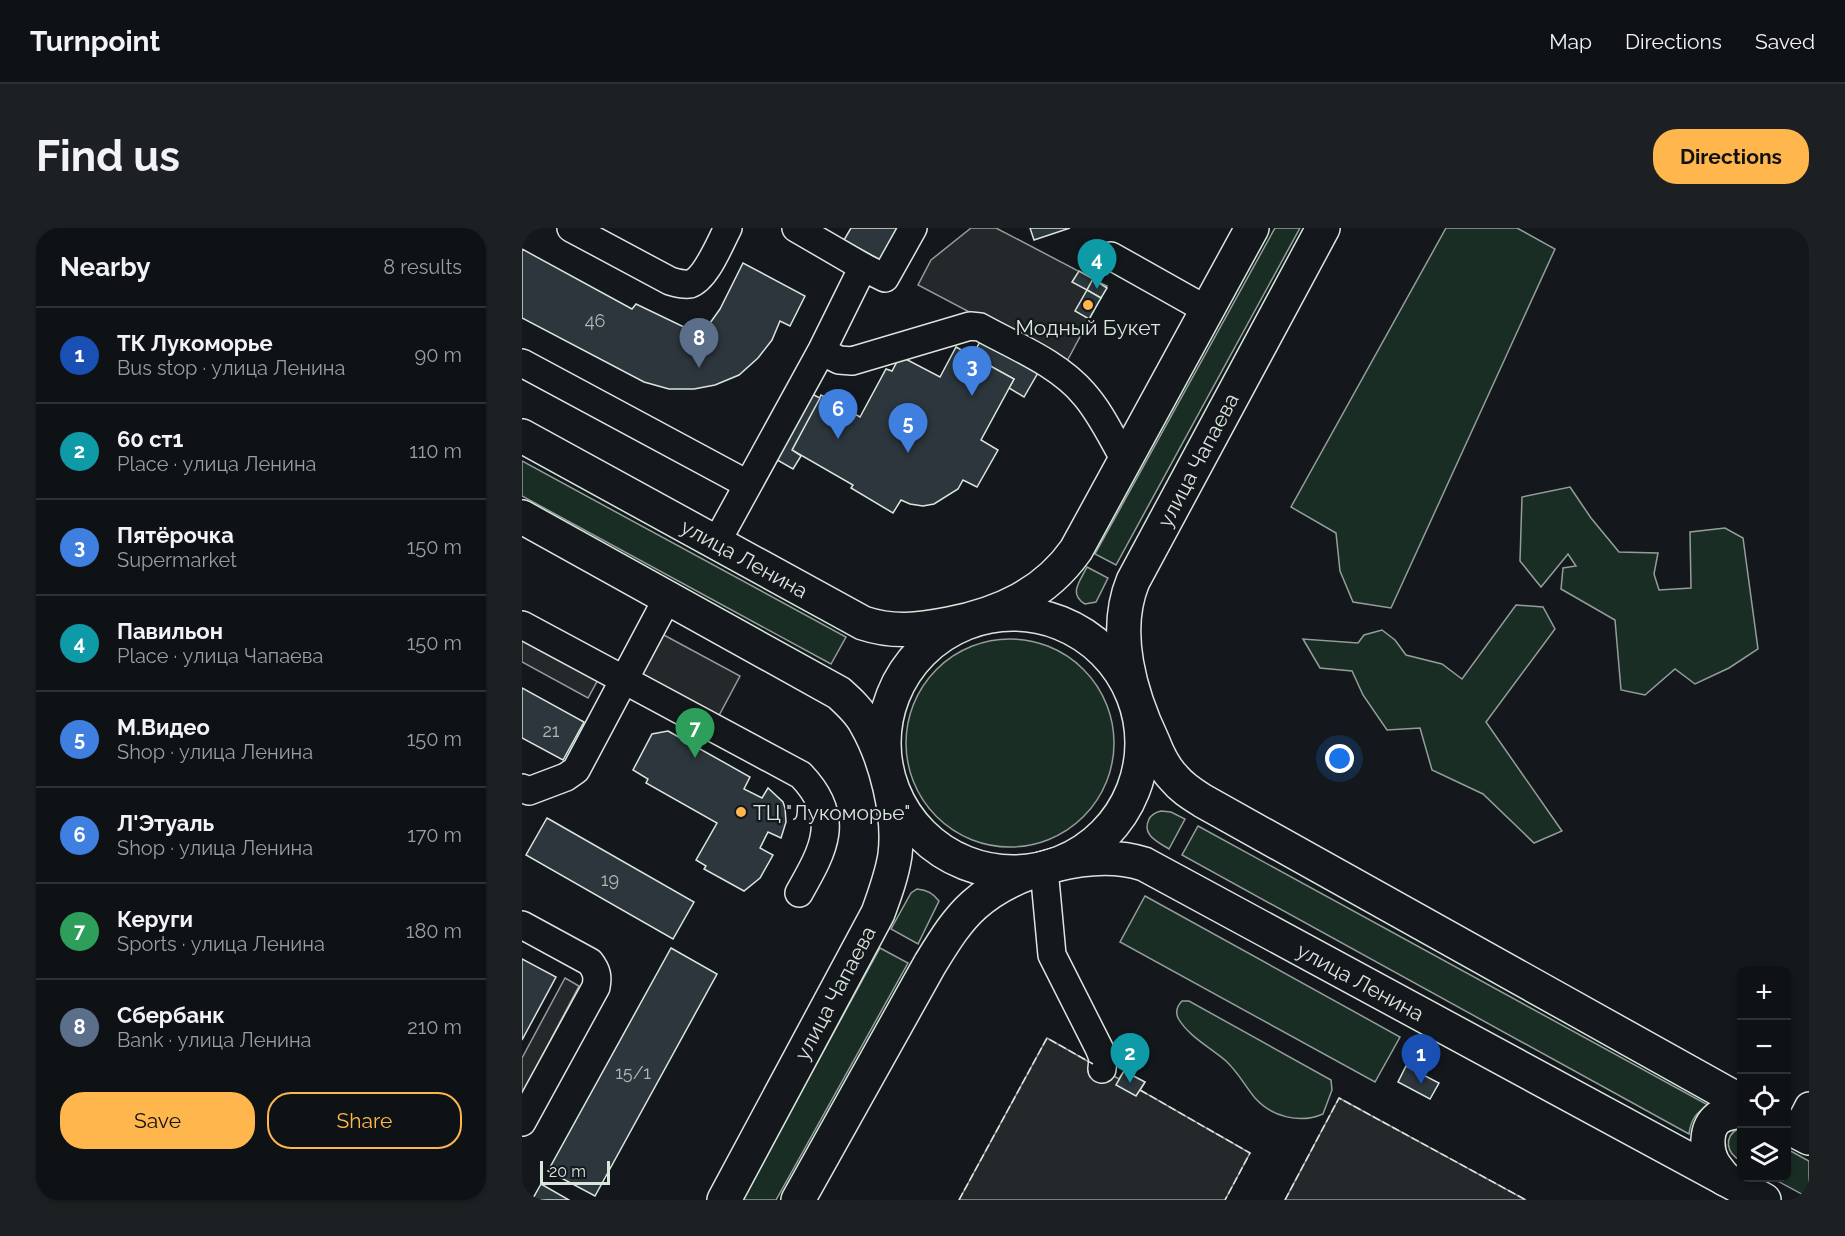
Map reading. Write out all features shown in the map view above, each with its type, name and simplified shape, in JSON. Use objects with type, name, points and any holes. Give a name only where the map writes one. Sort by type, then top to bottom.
[{"type":"main road","points":[[886,772],[883,740],[888,707],[907,668],[921,651],[938,637],[957,626],[1017,603],[1037,590],[1065,566],[1076,550],[1252,228]]},
{"type":"main road","name":"улица Чапаева","points":[[1137,705],[1124,640],[1126,597],[1323,228]]},
{"type":"main road","name":"улица Ленина","points":[[522,436],[863,623],[896,631],[915,631],[977,618]]},
{"type":"main road","points":[[522,517],[839,693],[852,705],[866,724],[893,793],[903,812],[931,845],[950,857],[990,871],[1012,873],[1044,869]]},
{"type":"main road","points":[[977,618],[1002,614],[1027,614],[1075,629],[1113,661],[1127,682],[1164,765],[1179,784],[1203,801],[1737,1099]]},
{"type":"main road","points":[[798,1200],[945,939],[973,906],[984,897],[1009,882],[1075,857],[1096,843],[1114,825],[1128,804],[1137,780],[1142,755],[1142,730],[1137,705]]},
{"type":"main road","name":"улица Чапаева","points":[[724,1200],[878,913],[892,871],[895,852],[894,814],[886,772]]},
{"type":"main road","name":"улица Ленина","points":[[1044,869],[1097,859],[1130,860],[1144,864],[1764,1200]]},
{"type":"main road","points":[[1725,1179],[1713,1163],[1708,1147],[1708,1135],[1711,1126],[1718,1118],[1727,1113],[1737,1112]]},
{"type":"lane","points":[[572,228],[670,281],[684,284],[693,283],[703,275],[728,228]]},
{"type":"lane","points":[[801,229],[885,278],[913,228]]},
{"type":"lane","points":[[1111,256],[1207,310]]},
{"type":"lane","points":[[716,543],[822,350],[863,267]]},
{"type":"lane","points":[[829,355],[839,360],[852,361],[970,326],[980,327],[1052,366],[1071,380],[1091,402],[1125,460]]},
{"type":"lane","points":[[522,363],[747,484]]},
{"type":"lane","points":[[524,794],[566,777],[576,770],[668,597]]},
{"type":"lane","points":[[522,625],[801,775],[812,787],[822,807],[825,840],[799,894]]},
{"type":"lane","points":[[1044,869],[1052,954],[1099,1048],[1103,1058],[1102,1069]]},
{"type":"lane","points":[[522,925],[590,962],[595,969],[597,979],[596,987],[522,1122]]},
{"type":"green space","points":[[1275,228],[1300,228],[1116,565],[1095,554]]},
{"type":"green space","points":[[1446,228],[1517,228],[1555,249],[1391,608],[1353,602],[1340,571],[1336,533],[1291,507]]},
{"type":"green space","points":[[522,461],[846,637],[831,664],[522,496]]},
{"type":"green space","points":[[1570,487],[1591,518],[1619,552],[1658,553],[1654,574],[1659,590],[1691,588],[1690,532],[1725,528],[1743,538],[1758,649],[1729,668],[1695,684],[1675,669],[1645,695],[1621,690],[1615,620],[1561,589],[1563,568],[1576,566],[1568,554],[1541,587],[1520,561],[1522,497]]},
{"type":"green space","points":[[1087,567],[1108,578],[1096,602],[1085,604],[1076,592]]},
{"type":"green space","points":[[1516,605],[1543,607],[1555,629],[1486,722],[1562,831],[1534,843],[1483,794],[1432,770],[1420,728],[1387,730],[1363,695],[1352,671],[1320,668],[1303,639],[1358,643],[1364,635],[1382,630],[1395,640],[1406,655],[1442,664],[1462,679]]},
{"type":"green space","points":[[1010,639],[1030,641],[1050,647],[1076,663],[1090,677],[1106,703],[1112,723],[1114,743],[1112,763],[1106,783],[1090,809],[1076,823],[1050,839],[1030,845],[1010,847],[990,845],[970,839],[944,823],[930,809],[914,783],[908,763],[906,743],[908,723],[914,703],[930,677],[944,663],[970,647],[990,641]]},
{"type":"green space","points":[[1161,811],[1171,812],[1185,819],[1169,849],[1156,841],[1147,829],[1150,817]]},
{"type":"green space","points":[[1198,826],[1708,1105],[1695,1117],[1689,1134],[1182,855]]},
{"type":"green space","points":[[917,889],[929,892],[939,901],[918,944],[891,929],[911,893]]},
{"type":"green space","points":[[1145,896],[1400,1037],[1375,1082],[1120,942]]},
{"type":"green space","points":[[880,948],[908,963],[776,1200],[742,1200]]},
{"type":"green space","points":[[1182,1001],[1189,1001],[1331,1080],[1332,1090],[1323,1114],[1305,1118],[1287,1117],[1262,1105],[1230,1065],[1182,1024],[1177,1013]]},
{"type":"green space","points":[[1737,1130],[1737,1159],[1728,1145],[1730,1136]]},
{"type":"green space","points":[[1791,1151],[1809,1161],[1809,1198],[1779,1182],[1791,1182]]},
{"type":"shaded area","points":[[971,228],[996,228],[1107,286],[1066,363],[918,285],[931,260]]},
{"type":"shaded area","points":[[522,634],[600,676],[588,698],[522,662]]},
{"type":"shaded area","points":[[662,634],[740,676],[715,723],[637,681]]},
{"type":"shaded area","points":[[565,978],[579,986],[522,1094],[522,1058]]},
{"type":"shaded area","points":[[1047,1038],[1119,1079],[1124,1071],[1145,1082],[1140,1090],[1250,1153],[1225,1200],[959,1200]]},
{"type":"shaded area","points":[[1339,1098],[1526,1200],[1285,1200]]},
{"type":"building","points":[[851,228],[904,228],[886,263],[844,240]]},
{"type":"building","points":[[1030,228],[1070,228],[1034,240]]},
{"type":"building","points":[[522,249],[632,309],[636,304],[688,329],[710,323],[720,309],[743,263],[805,296],[790,326],[780,321],[772,340],[758,358],[739,375],[715,385],[694,389],[669,389],[644,382],[522,318]]},
{"type":"building","points":[[1079,271],[1093,279],[1087,290],[1072,282]]},
{"type":"building","points":[[1093,279],[1107,288],[1101,298],[1087,290]]},
{"type":"building","name":"Модный Букет","points":[[1087,290],[1101,298],[1089,319],[1075,311]]},
{"type":"building","points":[[981,340],[1039,371],[1024,397],[1009,388],[1014,379],[972,356]]},
{"type":"building","points":[[956,347],[1014,379],[981,440],[998,450],[977,487],[963,480],[958,489],[934,504],[923,506],[901,500],[893,513],[851,488],[853,485],[792,450],[821,395],[860,417],[886,369],[892,371],[900,356],[940,377]]},
{"type":"building","points":[[808,392],[820,398],[792,450],[801,456],[793,469],[772,457]]},
{"type":"building","points":[[522,688],[584,722],[563,760],[522,738]]},
{"type":"building","name":"ТЦ \"Лукоморье\"","points":[[668,731],[750,777],[744,789],[762,798],[768,788],[783,802],[786,822],[781,838],[768,832],[760,848],[773,855],[760,878],[744,891],[704,869],[706,866],[696,860],[717,823],[646,783],[648,779],[633,770],[652,734]]},
{"type":"building","points":[[547,818],[694,902],[673,939],[526,855]]},
{"type":"building","points":[[671,948],[717,974],[595,1196],[548,1171]]},
{"type":"building","points":[[522,959],[556,977],[522,1040]]},
{"type":"building","points":[[1406,1066],[1439,1083],[1430,1099],[1398,1082]]},
{"type":"building","points":[[1124,1071],[1145,1082],[1136,1096],[1116,1085]]},
{"type":"building","points":[[541,1184],[569,1200],[532,1200]]},
{"type":"fence","points":[[959,1200],[1047,1038],[1093,1064]]},
{"type":"fence","points":[[1140,1090],[1250,1153],[1225,1200]]},
{"type":"fence","points":[[1285,1200],[1339,1098],[1526,1200]]},
{"type":"place","name":"Павильон","points":[[1097,289]]},
{"type":"place","name":"Модный Букет","points":[[1088,305]]},
{"type":"place","name":"Сбербанк","points":[[699,368]]},
{"type":"place","name":"Пятёрочка","points":[[972,396]]},
{"type":"place","name":"Л'Этуаль","points":[[838,439]]},
{"type":"place","name":"М.Видео","points":[[908,453]]},
{"type":"place","name":"Керуги","points":[[695,758]]},
{"type":"place","name":"ТЦ \"Лукоморье\"","points":[[741,812]]},
{"type":"place","name":"60 ст1","points":[[1130,1083]]},
{"type":"place","name":"ТК Лукоморье","points":[[1421,1084]]}]
